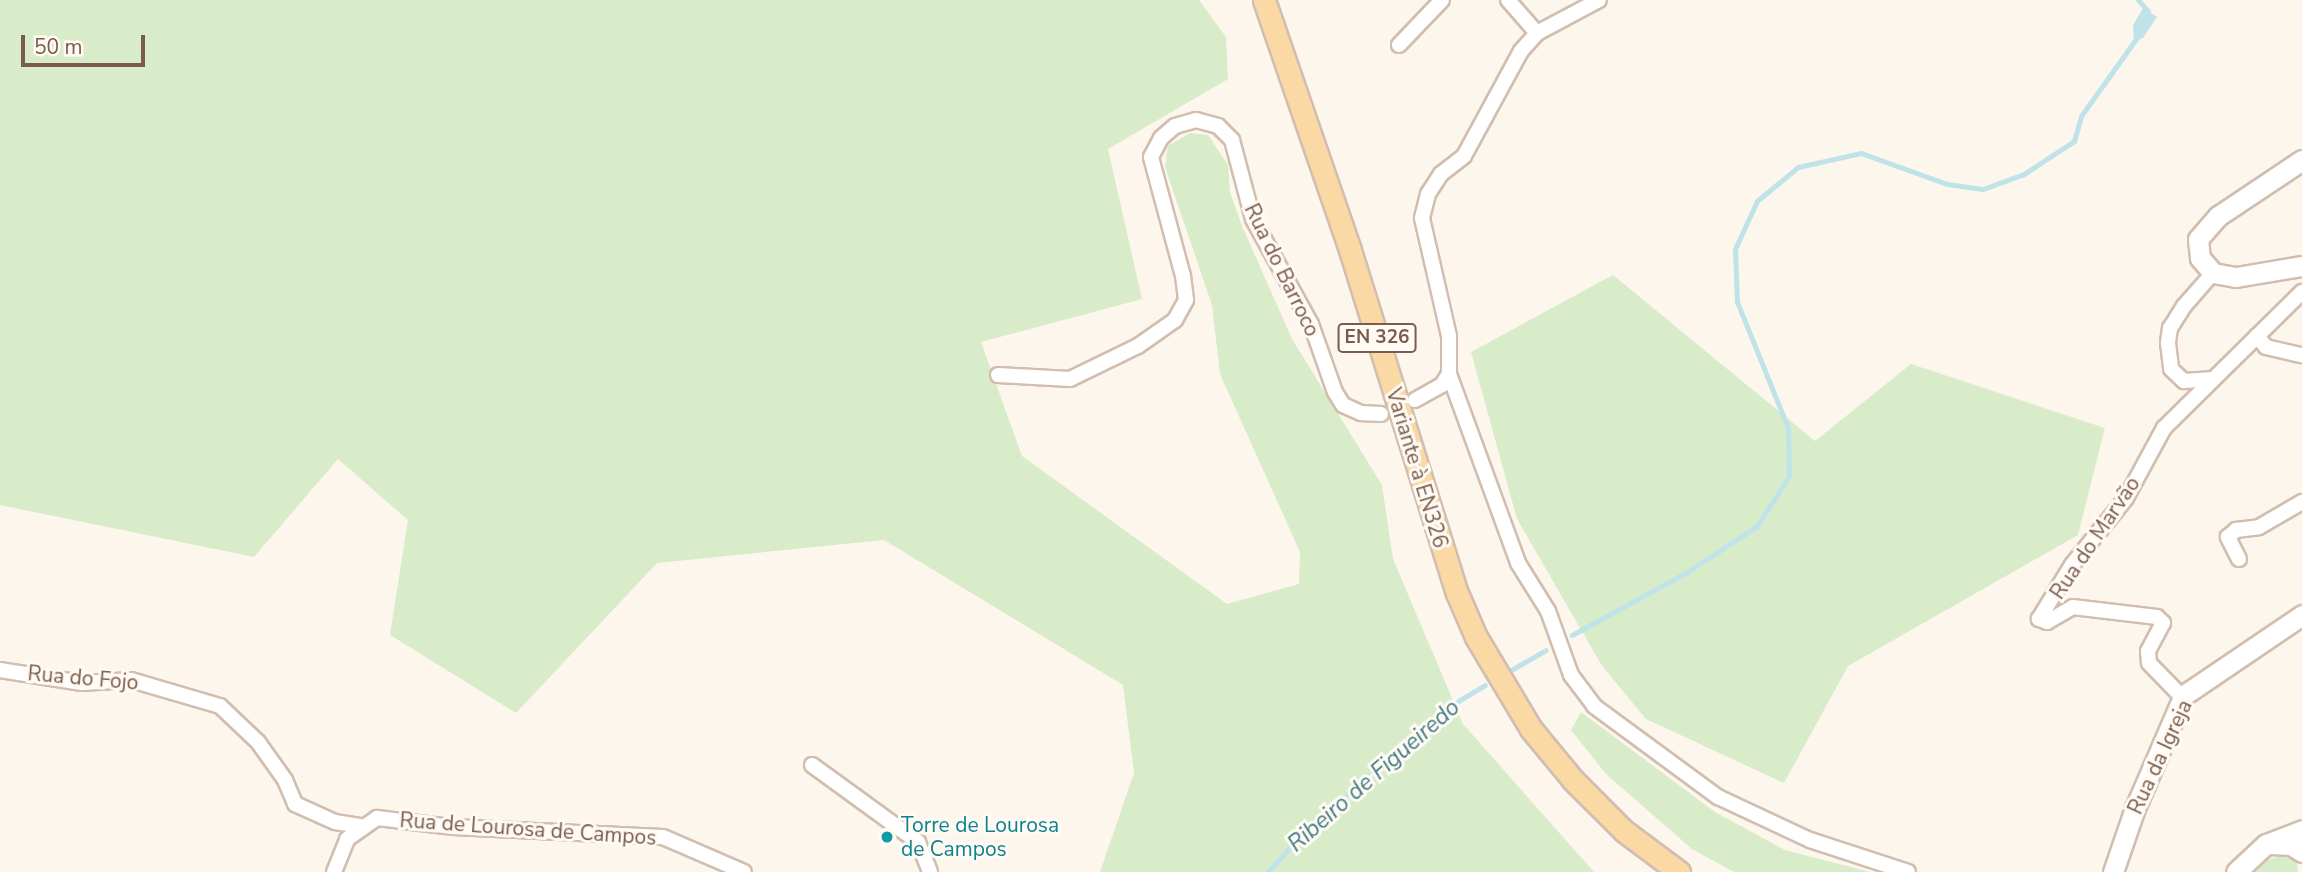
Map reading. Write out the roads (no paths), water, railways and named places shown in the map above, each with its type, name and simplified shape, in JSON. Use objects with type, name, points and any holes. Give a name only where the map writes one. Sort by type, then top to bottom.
[{"type":"main road","name":"Variante à EN326","points":[[1264,0],[1350,250],[1457,593],[1476,637],[1531,729],[1573,780],[1624,831],[1679,872]]},
{"type":"street","points":[[1399,45],[1442,0]]},
{"type":"street","points":[[1508,0],[1537,33]]},
{"type":"street","points":[[1599,0],[1537,33],[1521,51],[1464,156],[1441,174],[1428,194],[1422,218],[1449,336],[1449,374],[1518,563],[1548,611],[1571,675],[1594,705],[1718,797],[1810,840],[1908,872]]},
{"type":"street","name":"Rua do Barroco","points":[[998,374],[1070,379],[1138,346],[1175,320],[1186,300],[1183,276],[1151,157],[1175,126],[1196,120],[1218,126],[1232,140],[1241,158],[1253,219],[1311,324],[1339,399],[1361,413],[1381,414]]},
{"type":"street","points":[[2302,160],[2217,216],[2198,239],[2200,258],[2213,273],[2236,276],[2302,266]]},
{"type":"street","points":[[2213,273],[2184,306],[2170,328],[2168,343],[2171,369],[2184,381],[2213,379]]},
{"type":"street","name":"Rua do Marvão","points":[[2183,698],[2149,663],[2148,651],[2163,623],[2157,617],[2073,607],[2047,622],[2039,619],[2072,565],[2126,498],[2164,428],[2302,292]]},
{"type":"street","points":[[2257,336],[2266,347],[2302,355]]},
{"type":"street","points":[[1415,400],[1442,385],[1449,374]]},
{"type":"street","points":[[2239,559],[2228,537],[2236,530],[2259,527],[2302,502]]},
{"type":"street","name":"Rua da Igreja","points":[[2113,872],[2134,808],[2183,698],[2302,615]]},
{"type":"street","name":"Rua do Fojo","points":[[0,670],[82,683],[131,680],[210,701],[258,742],[285,780],[295,804],[335,822],[360,826]]},
{"type":"street","points":[[811,765],[918,842],[930,872]]},
{"type":"street","name":"Rua de Lourosa de Campos","points":[[360,826],[377,818],[453,827],[663,837],[744,872]]},
{"type":"street","points":[[334,872],[347,839],[360,826]]},
{"type":"street","points":[[2236,872],[2266,844],[2301,837]]},
{"type":"water","points":[[2143,8],[2157,17],[2143,38],[2134,41],[2133,25]]},
{"type":"waterway","name":"Ribeiro de Figueiredo","points":[[2138,0],[2148,11]]},
{"type":"waterway","name":"Ribeiro de Figueiredo","points":[[1572,635],[1687,572],[1757,526],[1789,476],[1788,428],[1737,302],[1735,249],[1757,201],[1798,167],[1861,153],[1947,184],[1983,189],[2024,174],[2074,141],[2081,116],[2138,36]]},
{"type":"waterway","name":"Ribeiro de Figueiredo","points":[[1511,670],[1546,650]]},
{"type":"waterway","name":"Ribeiro de Figueiredo","points":[[1268,872],[1303,832],[1460,700],[1485,685]]},
{"type":"place","name":"Torre de Lourosa de Campos","points":[[887,837]]}]
